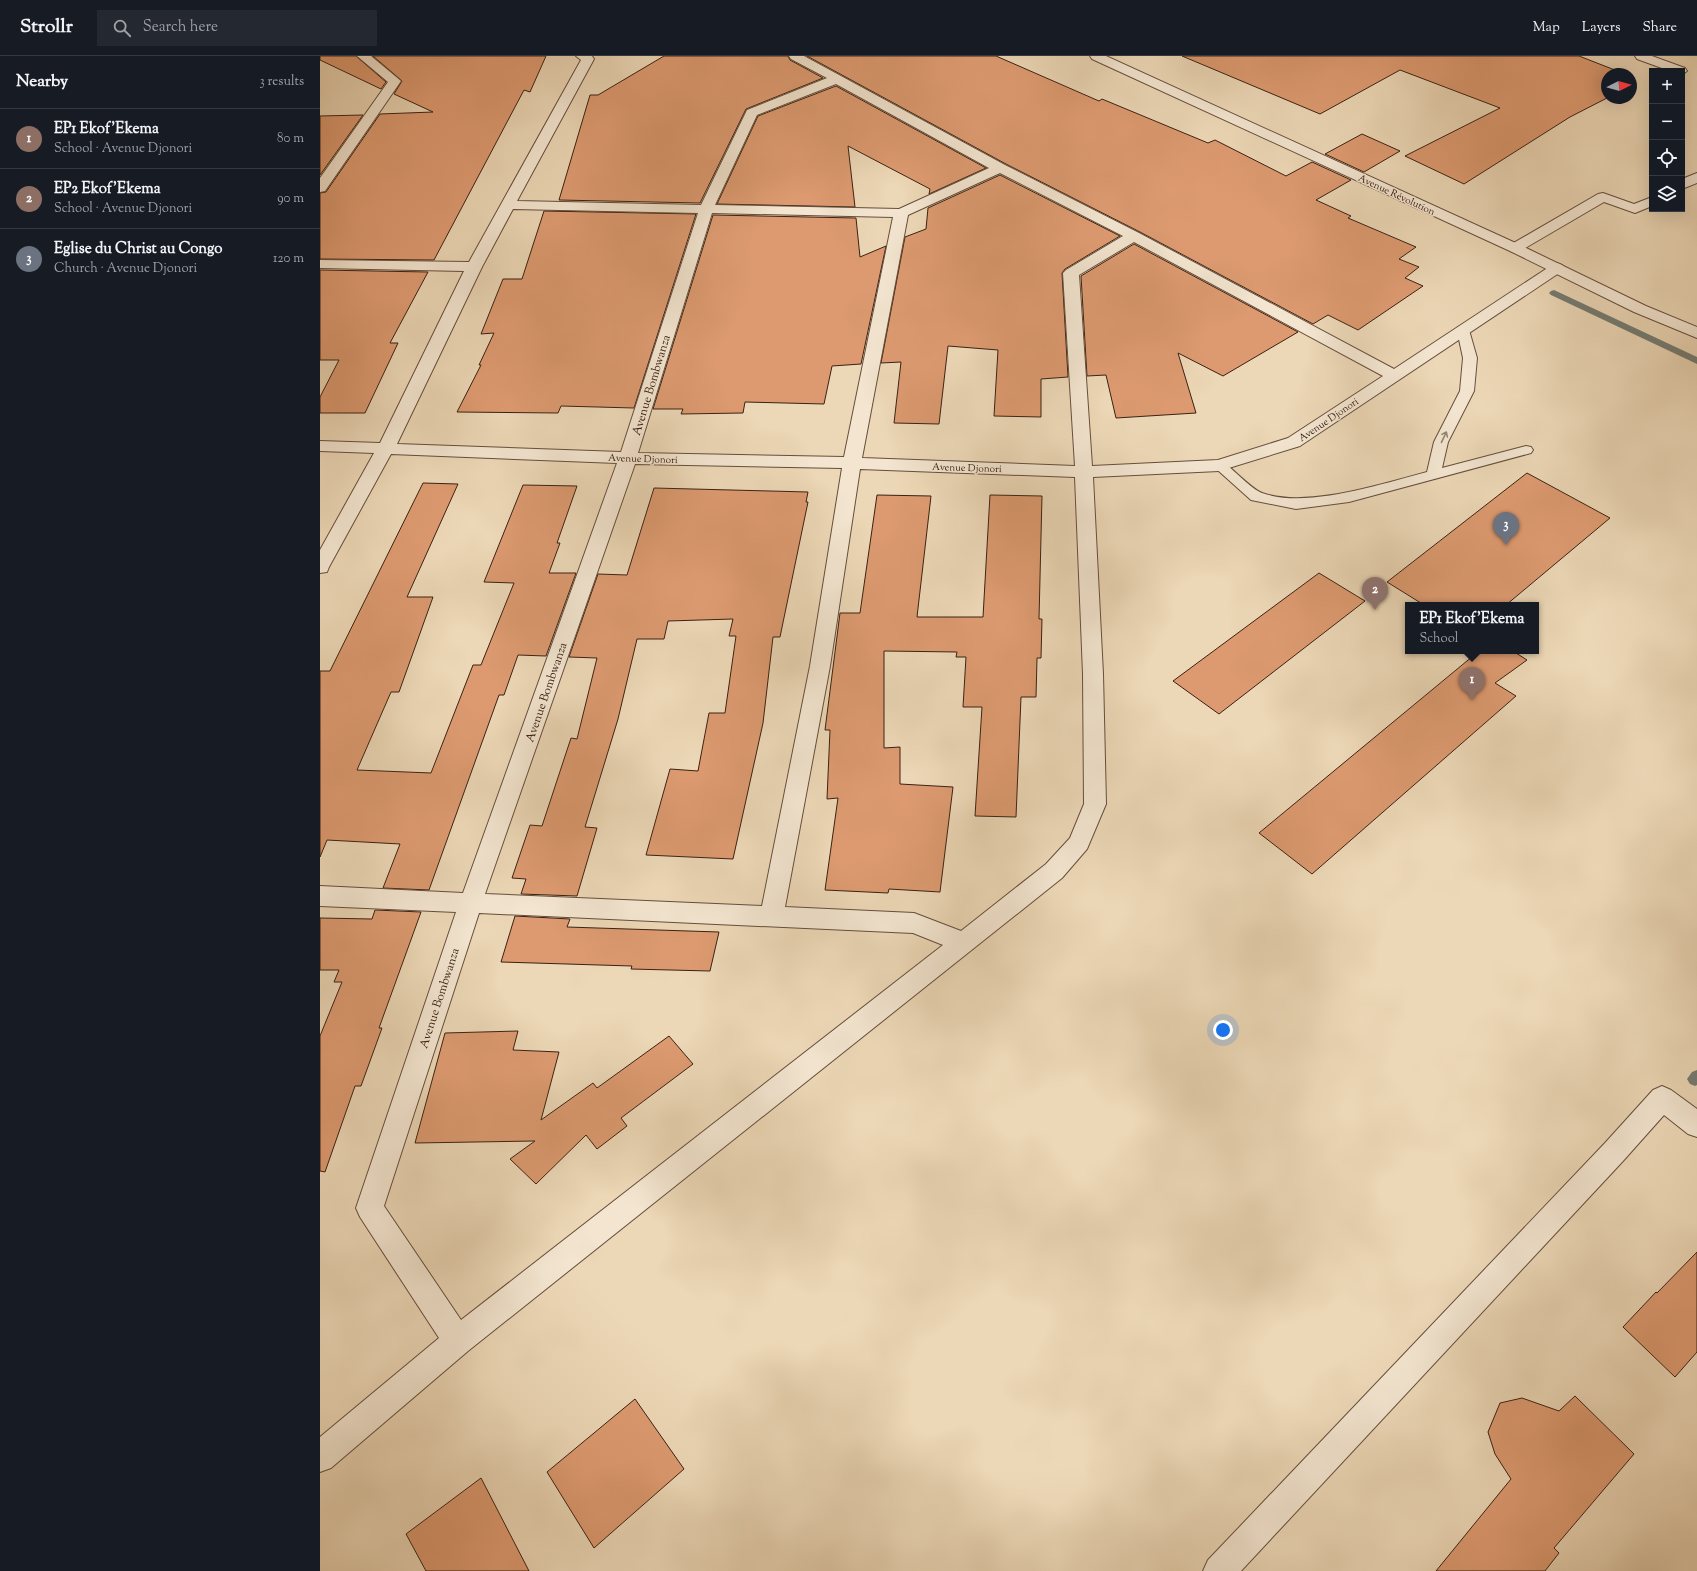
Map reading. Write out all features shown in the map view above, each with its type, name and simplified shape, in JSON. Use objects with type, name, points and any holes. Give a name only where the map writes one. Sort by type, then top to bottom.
[{"type":"street","points":[[320,188],[395,81],[363,56]]},
{"type":"street","points":[[795,56],[836,80],[1000,168],[1134,236],[1393,375]]},
{"type":"street","name":"Avenue Révolution","points":[[1096,56],[1515,248],[1640,309],[1697,334]]},
{"type":"street","points":[[1641,56],[1674,68]]},
{"type":"street","points":[[320,567],[386,448],[474,267],[590,57]]},
{"type":"street","name":"Avenue Bombwanza","points":[[458,1341],[370,1208],[471,902],[628,458],[706,209],[752,113],[836,80]]},
{"type":"street","points":[[507,205],[901,213],[1000,168]]},
{"type":"street","points":[[1685,183],[1697,177]]},
{"type":"street","points":[[1515,248],[1603,197],[1635,209],[1649,202]]},
{"type":"street","points":[[772,916],[820,666],[852,463],[901,213]]},
{"type":"street","points":[[320,1457],[458,1341],[1054,871],[1079,843],[1095,804],[1093,674],[1084,472],[1071,273],[1134,236]]},
{"type":"street","points":[[320,264],[474,267]]},
{"type":"street","name":"Avenue Djonori","points":[[320,446],[628,458],[852,463],[1084,472],[1219,465],[1294,442],[1393,375],[1557,268]]},
{"type":"street","points":[[320,896],[772,916],[914,924],[963,942]]},
{"type":"street","points":[[1219,1571],[1614,1152],[1662,1098],[1697,1125]]},
{"type":"lane","points":[[1433,475],[1441,442],[1467,390],[1470,358],[1463,330]]},
{"type":"lane","points":[[1219,465],[1256,497],[1296,504],[1349,498],[1526,450]]},
{"type":"building","points":[[320,56],[356,56],[386,82],[381,89],[320,60]]},
{"type":"building","points":[[373,56],[546,56],[530,92],[524,90],[434,260],[320,259],[320,193],[326,192],[380,114],[433,112],[394,94],[402,81]]},
{"type":"building","points":[[664,56],[788,56],[790,60],[823,78],[746,109],[700,203],[559,200],[590,95],[598,95]]},
{"type":"building","points":[[807,56],[996,56],[1099,101],[1102,99],[1208,143],[1215,140],[1286,176],[1312,162],[1351,180],[1316,200],[1351,216],[1348,218],[1416,247],[1399,259],[1419,267],[1405,278],[1423,286],[1358,330],[1328,315],[1313,324],[1140,232],[1006,164]]},
{"type":"building","points":[[1182,56],[1579,56],[1610,68],[1601,68],[1601,101],[1570,117],[1464,184],[1405,156],[1500,108],[1400,70],[1320,114]]},
{"type":"building","points":[[836,86],[986,168],[929,194],[930,189],[848,146],[855,207],[717,204],[758,116]]},
{"type":"building","points":[[363,115],[320,175],[320,116]]},
{"type":"building","points":[[1362,134],[1400,151],[1364,172],[1325,154]]},
{"type":"building","points":[[1000,175],[1120,236],[1065,269],[1062,273],[1068,377],[1041,379],[1041,417],[994,416],[998,350],[948,346],[939,424],[894,423],[901,362],[881,363],[905,237],[926,229],[928,208]]},
{"type":"building","points":[[544,211],[696,214],[634,408],[561,406],[558,413],[457,412],[481,365],[479,365],[494,333],[481,334],[503,279],[522,279]]},
{"type":"building","points":[[713,215],[856,218],[860,257],[886,246],[861,364],[832,366],[824,404],[745,402],[743,413],[681,414],[683,409],[653,409]]},
{"type":"building","points":[[1134,244],[1298,332],[1223,376],[1178,353],[1196,413],[1116,418],[1106,375],[1087,376],[1081,276]]},
{"type":"building","points":[[320,270],[428,272],[390,343],[398,343],[365,413],[320,413],[320,397],[339,360],[320,360]]},
{"type":"building","points":[[1527,473],[1610,518],[1510,602],[1419,602],[1387,582]]},
{"type":"building","points":[[423,483],[458,484],[407,597],[433,597],[399,692],[391,692],[357,770],[431,773],[473,665],[481,665],[514,583],[484,582],[523,485],[577,486],[557,543],[560,543],[549,573],[576,573],[546,656],[518,655],[504,695],[499,695],[429,890],[383,888],[400,844],[327,840],[320,857],[320,671],[330,671]]},
{"type":"building","points":[[654,488],[808,492],[806,502],[808,502],[780,637],[773,637],[763,723],[733,859],[646,855],[670,769],[698,771],[709,713],[725,713],[736,636],[729,636],[733,619],[668,621],[664,639],[637,639],[618,719],[585,827],[597,828],[577,896],[521,894],[526,879],[512,878],[530,825],[542,826],[571,738],[577,739],[597,658],[569,657],[598,574],[627,575]]},
{"type":"building","points":[[877,495],[931,496],[917,617],[983,617],[990,495],[1042,496],[1039,619],[1042,619],[1041,658],[1037,658],[1036,697],[1021,697],[1016,817],[975,816],[982,707],[963,707],[966,657],[956,657],[957,652],[884,651],[884,748],[900,747],[900,784],[953,787],[940,892],[889,889],[888,893],[825,890],[838,798],[827,799],[830,730],[825,730],[840,613],[860,613]]},
{"type":"building","points":[[1319,573],[1365,601],[1219,714],[1173,681]]},
{"type":"building","points":[[1475,654],[1518,654],[1527,660],[1495,683],[1516,696],[1312,874],[1259,833]]},
{"type":"building","points":[[375,910],[421,912],[379,1028],[382,1028],[361,1086],[355,1086],[325,1172],[320,1171],[320,1036],[342,982],[334,982],[339,970],[320,970],[320,918],[372,919]]},
{"type":"building","points":[[515,916],[570,919],[567,927],[719,932],[710,971],[631,969],[632,966],[501,962]]},
{"type":"building","points":[[518,1031],[513,1050],[559,1052],[541,1120],[593,1083],[597,1088],[669,1036],[693,1064],[621,1118],[627,1126],[597,1149],[586,1135],[536,1184],[510,1159],[535,1141],[415,1143],[445,1033]]},
{"type":"building","points":[[1697,1252],[1697,1352],[1675,1377],[1623,1327]]},
{"type":"building","points":[[1575,1396],[1634,1454],[1554,1548],[1559,1553],[1545,1571],[1436,1571],[1511,1479],[1495,1454],[1488,1432],[1500,1403],[1522,1398],[1559,1411]]},
{"type":"building","points":[[635,1399],[684,1469],[594,1548],[547,1472]]},
{"type":"building","points":[[481,1478],[529,1571],[426,1571],[406,1534]]},
{"type":"waterway","points":[[1554,293],[1697,361]]},
{"type":"place","name":"Eglise du Christ au Congo","points":[[1506,545]]},
{"type":"place","name":"EP2 Ekof'Ekema","points":[[1375,610]]},
{"type":"place","name":"EP1 Ekof'Ekema","points":[[1472,700]]}]
